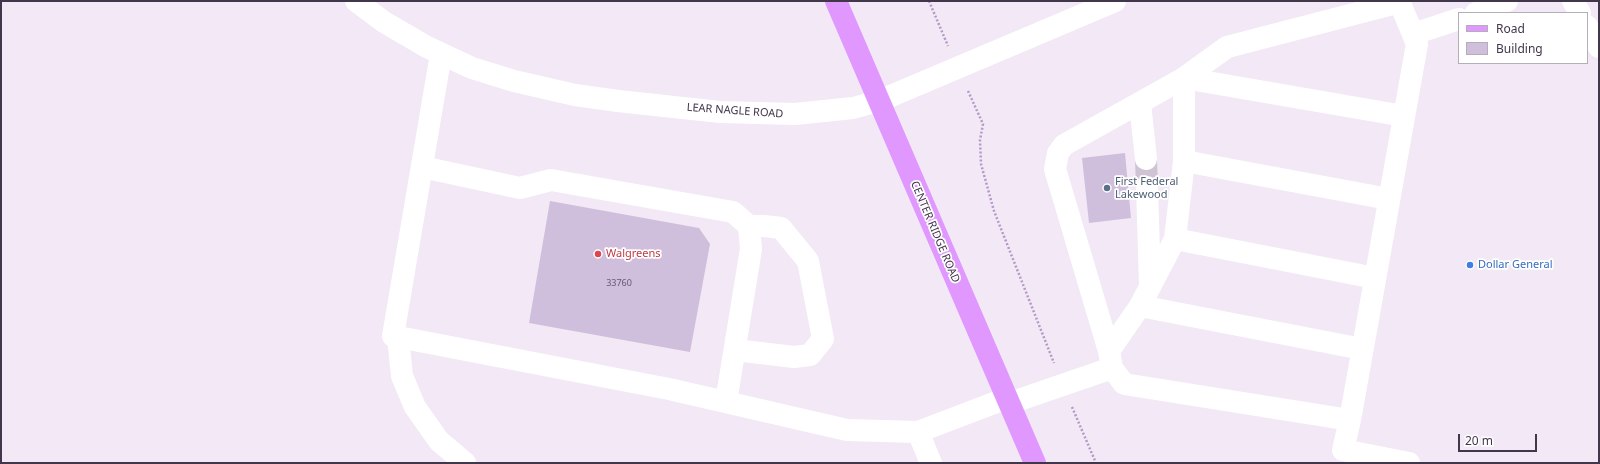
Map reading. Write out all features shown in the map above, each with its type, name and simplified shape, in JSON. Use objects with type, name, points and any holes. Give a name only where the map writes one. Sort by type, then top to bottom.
[{"type":"main road","name":"CENTER RIDGE ROAD","points":[[836,1],[1036,463]]},
{"type":"street","name":"LEAR NAGLE ROAD","points":[[356,1],[411,39],[472,68],[514,81],[575,95],[618,101],[720,112],[795,114],[815,114],[853,108],[879,101],[1115,1]]},
{"type":"street","points":[[1350,420],[1124,384],[1111,360],[1055,169],[1058,154],[1064,145],[1184,78],[1227,47],[1400,1],[1417,44],[1350,420],[1343,450],[1410,463]]},
{"type":"street","points":[[1479,12],[1507,1]]},
{"type":"street","points":[[1573,1],[1579,12]]},
{"type":"street","points":[[1412,34],[1458,19]]},
{"type":"street","points":[[1588,28],[1599,47]]},
{"type":"street","points":[[441,54],[393,336],[669,389],[847,430],[918,432],[1008,401],[1062,385],[1111,360],[1175,239],[1184,161],[1184,78]]},
{"type":"street","points":[[1184,78],[1404,116]]},
{"type":"street","points":[[1140,103],[1146,159]]},
{"type":"street","points":[[1184,161],[1389,199]]},
{"type":"street","points":[[422,168],[520,188],[551,180],[733,212],[749,226],[781,228],[808,261],[823,339],[810,355],[794,357],[735,350]]},
{"type":"street","points":[[1145,297],[1147,187]]},
{"type":"street","points":[[726,402],[751,249],[749,226]]},
{"type":"street","points":[[1175,239],[1375,278]]},
{"type":"street","points":[[1145,297],[1362,349]]},
{"type":"street","points":[[398,337],[402,376],[416,408],[440,441],[465,463]]},
{"type":"street","points":[[918,432],[932,463]]},
{"type":"path","points":[[929,1],[983,124],[980,140],[982,164],[994,211],[1062,385],[1096,463]]},
{"type":"building","name":"First Federal Lakewood","points":[[1125,153],[1131,218],[1089,223],[1082,158]]},
{"type":"building","name":"Walgreens","points":[[550,201],[699,228],[710,244],[690,352],[529,323]]},
{"type":"tunnel","points":[[1146,159],[1147,187]]},
{"type":"place","name":"First Federal Lakewood","points":[[1107,188]]},
{"type":"place","name":"Walgreens","points":[[598,254]]},
{"type":"place","name":"Dollar General","points":[[1470,265]]}]
